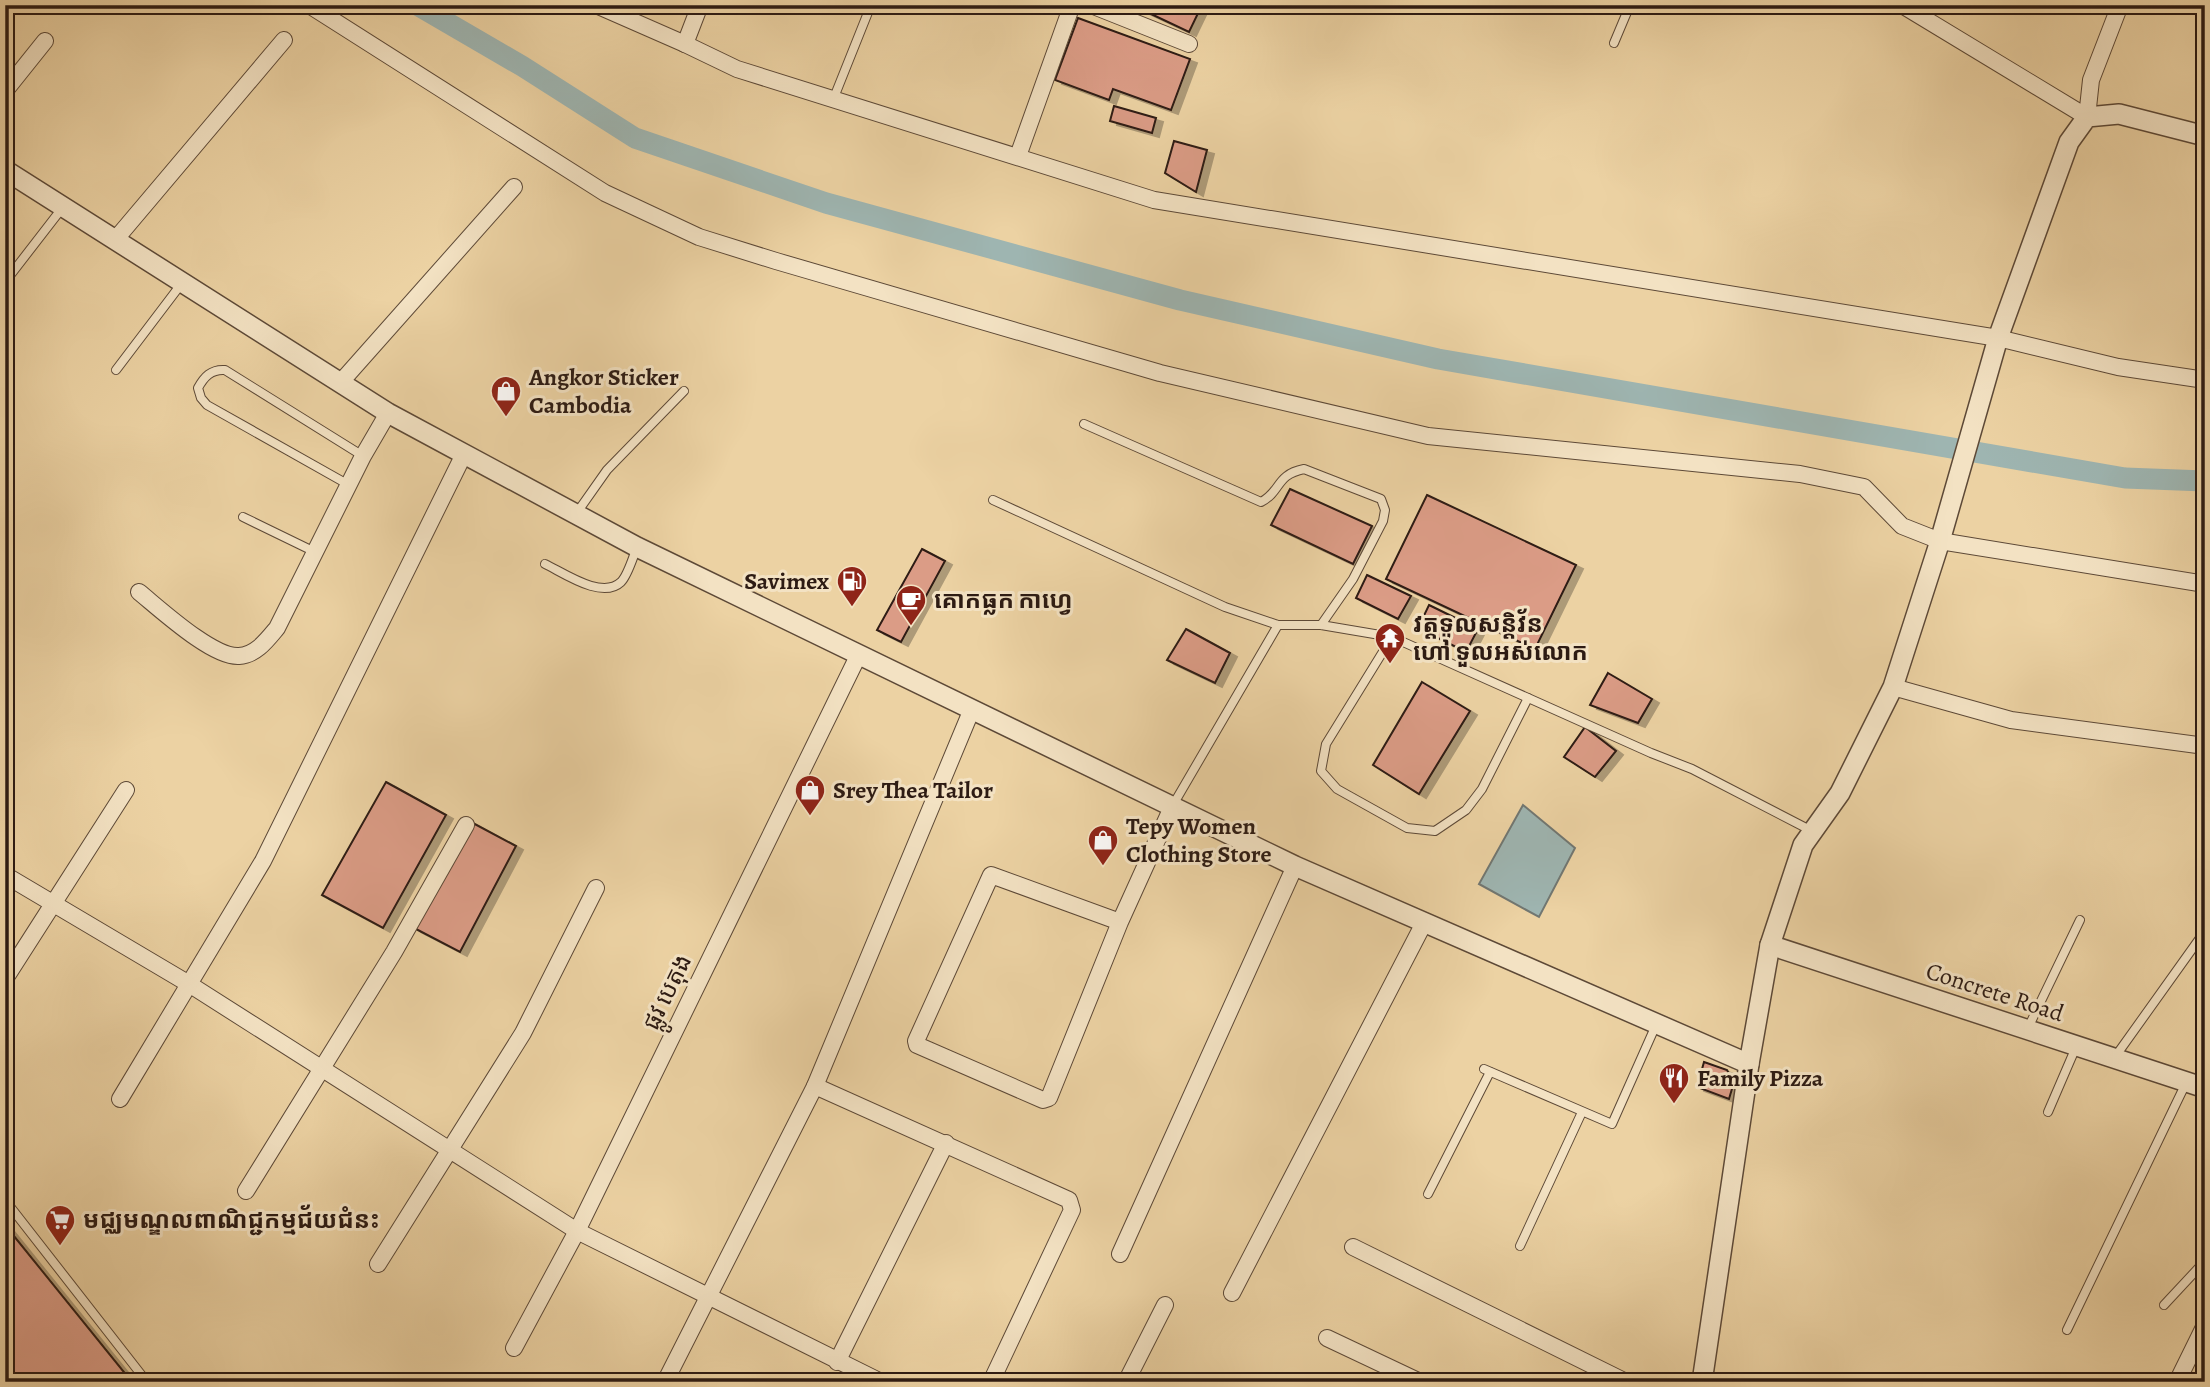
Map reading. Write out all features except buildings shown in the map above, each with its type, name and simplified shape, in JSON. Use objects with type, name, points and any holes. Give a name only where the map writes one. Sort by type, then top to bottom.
[{"type":"street","points":[[309,5],[605,193],[712,241],[1160,373],[1428,436],[1800,474],[1864,487],[1902,526],[2205,584]]},
{"type":"street","points":[[685,44],[700,5]]},
{"type":"street","points":[[1018,156],[1072,5]]},
{"type":"street","points":[[1091,5],[1189,44]]},
{"type":"street","points":[[1902,5],[2087,117],[2119,114],[2205,136]]},
{"type":"street","points":[[1702,1382],[1749,1064],[1770,944],[1802,845],[1840,793],[1893,687],[1943,532],[1998,338],[2069,142],[2087,117],[2091,80],[2120,5]]},
{"type":"street","points":[[606,8],[737,69],[1154,200],[1998,338],[2119,367],[2205,380]]},
{"type":"street","points":[[115,240],[284,40]]},
{"type":"street","points":[[5,91],[45,41]]},
{"type":"street","points":[[5,170],[388,413],[637,547],[1295,866],[1749,1064]]},
{"type":"street","points":[[340,383],[514,187]]},
{"type":"street","points":[[139,592],[212,650],[238,656],[261,647],[277,628],[363,456],[388,413]]},
{"type":"street","points":[[120,1099],[263,861],[464,454]]},
{"type":"street","name":"ផ្លូវ បេតុង","points":[[514,1348],[577,1231],[859,654]]},
{"type":"street","points":[[1893,687],[2011,720],[2205,746]]},
{"type":"street","points":[[665,1382],[815,1086],[972,709]]},
{"type":"street","points":[[5,979],[126,790]]},
{"type":"street","points":[[1120,922],[991,875],[916,1041],[920,1047],[1047,1100],[1120,922],[1173,805]]},
{"type":"street","points":[[246,1191],[394,952],[466,825]]},
{"type":"street","points":[[1121,1254],[1295,866]]},
{"type":"street","points":[[5,875],[189,985],[577,1231],[881,1382]]},
{"type":"street","points":[[378,1264],[523,1033],[596,888]]},
{"type":"street","points":[[1232,1293],[1424,923]]},
{"type":"street","name":"Concrete Road","points":[[1770,944],[2196,1085]]},
{"type":"street","points":[[815,1086],[946,1143],[1069,1200],[1072,1204],[1072,1210],[991,1382]]},
{"type":"street","points":[[837,1362],[946,1143]]},
{"type":"street","points":[[1353,1247],[1626,1382]]},
{"type":"street","points":[[1126,1382],[1165,1305]]},
{"type":"street","points":[[2176,1382],[2205,1325]]},
{"type":"street","points":[[1327,1338],[1420,1382]]},
{"type":"lane","points":[[833,100],[871,5]]},
{"type":"lane","points":[[1614,43],[1630,5]]},
{"type":"lane","points":[[5,282],[63,207]]},
{"type":"lane","points":[[116,370],[182,283]]},
{"type":"lane","points":[[349,485],[207,405],[198,388],[205,377],[217,370],[225,370],[363,456]]},
{"type":"lane","points":[[576,514],[607,470],[684,391]]},
{"type":"lane","points":[[1084,424],[1261,502],[1270,497],[1283,477],[1304,469],[1381,499],[1385,510],[1383,521],[1353,579],[1321,625]]},
{"type":"lane","points":[[993,500],[1225,607],[1278,625],[1321,625],[1392,637],[1692,769],[1812,831]]},
{"type":"lane","points":[[243,517],[315,552]]},
{"type":"lane","points":[[545,564],[597,589],[610,588],[622,582],[637,547]]},
{"type":"lane","points":[[1173,805],[1278,625]]},
{"type":"lane","points":[[1392,637],[1326,744],[1321,771],[1337,789],[1407,828],[1435,831],[1466,810],[1482,789],[1528,698]]},
{"type":"lane","points":[[2028,1028],[2080,920]]},
{"type":"lane","points":[[2115,1056],[2205,931]]},
{"type":"lane","points":[[1427,1194],[1487,1070],[1612,1124],[1656,1025]]},
{"type":"lane","points":[[2048,1112],[2077,1044]]},
{"type":"lane","points":[[2067,1330],[2196,1085]]},
{"type":"lane","points":[[1520,1245],[1582,1112]]},
{"type":"lane","points":[[5,1200],[147,1382]]},
{"type":"lane","points":[[2164,1305],[2205,1261]]},
{"type":"water","points":[[1523,805],[1575,848],[1539,917],[1479,884]]},
{"type":"waterway","points":[[417,5],[522,66],[635,138],[826,203],[1180,300],[1438,359],[2125,478],[2205,481]]},
{"type":"place","name":"Angkor Sticker Cambodia","points":[[506,418]]},
{"type":"place","name":"Savimex","points":[[852,608]]},
{"type":"place","name":"គោកធ្លក កាហ្វេ","points":[[911,627]]},
{"type":"place","name":"វត្តទូលសន្តិវ័ន ហៅ ទួលអស់លោក","points":[[1390,665]]},
{"type":"place","name":"Srey Thea Tailor","points":[[810,817]]},
{"type":"place","name":"Tepy Women Clothing Store","points":[[1103,867]]},
{"type":"place","name":"Family Pizza","points":[[1674,1105]]},
{"type":"place","name":"មជ្ឈមណ្ឌលពាណិជ្ជកម្មជ័យជំនះ","points":[[60,1247]]}]
